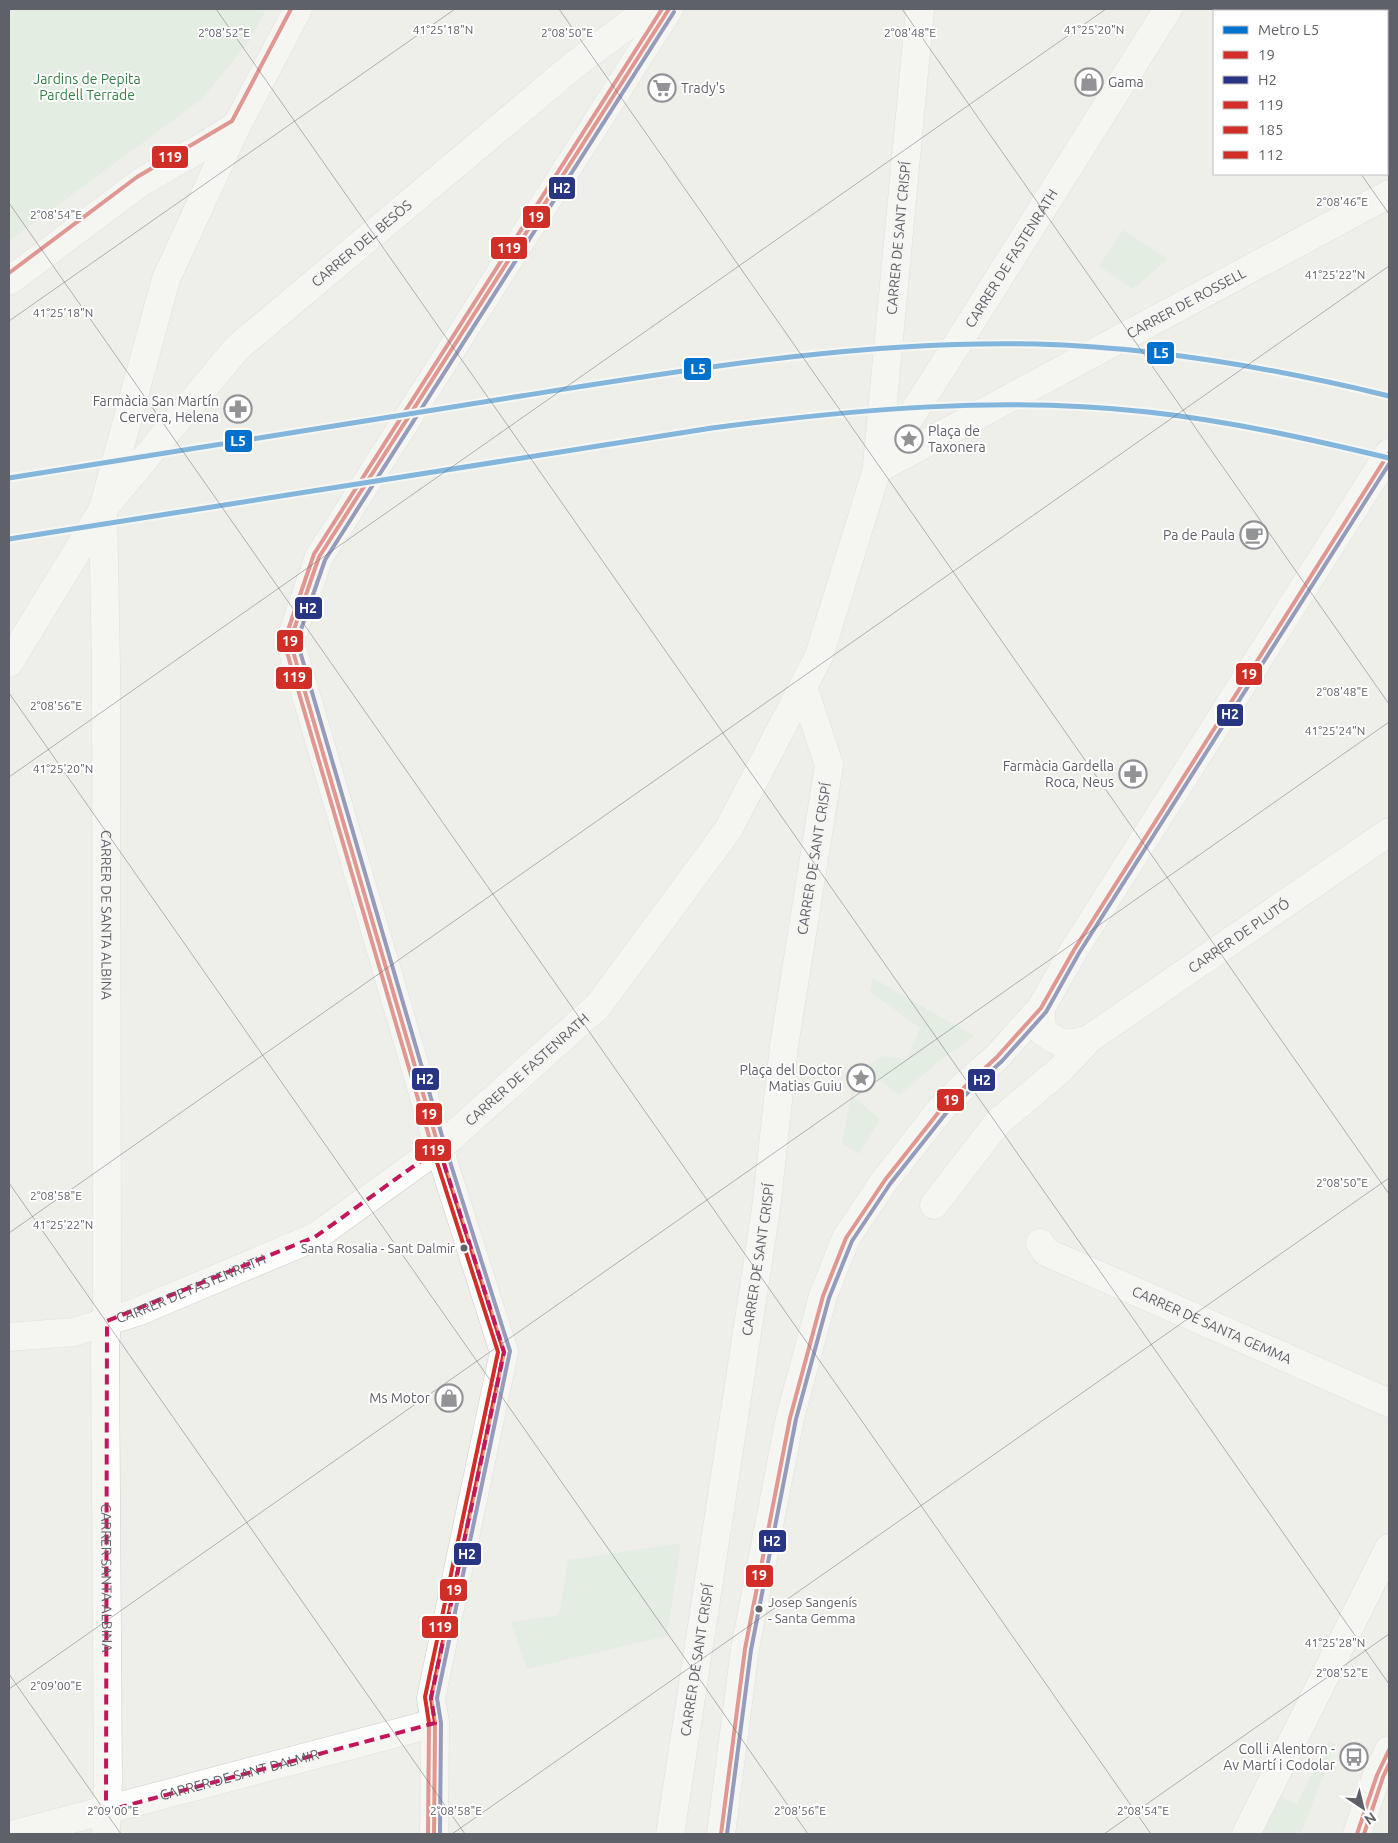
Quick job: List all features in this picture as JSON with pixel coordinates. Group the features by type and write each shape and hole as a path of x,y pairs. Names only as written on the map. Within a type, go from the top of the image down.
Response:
{"street":[{"path":"9,663 103,509 166,280 236,125 298,9"},
{"name":"CARRER DEL BESÒS","path":"103,509 236,348 574,65 650,9"},
{"path":"434,1834 435,1723 431,1698 504,1352 439,1148 290,641 319,557 669,9"},
{"name":"CARRER DE SANT CRISPÍ","path":"877,469 920,9"},
{"name":"CARRER DE FASTENRATH","path":"9,1336 74,1332 137,1312 315,1237 439,1148 598,1006 728,830 820,656 877,469 1168,9"},
{"path":"9,281 141,182 236,125"},
{"name":"CARRER DE ROSSELL","path":"877,469 1389,194"},
{"path":"721,1834 745,1649 790,1418 823,1296 846,1238 885,1180 942,1108 997,1057 1041,1008 1074,950 1389,453"},
{"name":"CARRER DE SANTA ALBINA","path":"103,509 106,666 107,1321"},
{"name":"CARRER DE SANT CRISPÍ","path":"670,1834 766,1209 784,1046 829,765 803,687"},
{"name":"CARRER DE PLUTÓ","path":"934,1205 998,1122 1060,1069 1090,1039 1389,832"},
{"name":"CARRER DE PLUTÓ","path":"1041,1008 1042,1030 1055,1040 1067,1045 1090,1039"},
{"name":"CARRER DE SANTA GEMMA","path":"1040,1243 1046,1252 1389,1403"},
{"name":"CARRER SANTA ALBINA","path":"106,1823 108,1771 105,1349 107,1321"},
{"path":"1246,1834 1389,1548"},
{"name":"CARRER DE SANT DALMIR","path":"15,1834 106,1823 435,1723"},
{"path":"1357,1834 1377,1776 1389,1750"}],"highlighted area":[{"path":"439,1148 504,1352 431,1698 435,1723 106,1811 107,1321 315,1237"}],"green space":[{"name":"Jardins de Pepita Pardell Terrade","path":"9,9 266,9 251,39 202,99 9,241"},
{"path":"1123,230 1168,259 1133,289 1099,266"},
{"path":"873,978 974,1036 938,1062 899,1095 871,1073 852,1096 880,1119 859,1154 842,1143 855,1074 883,1056 907,1059 920,1028 870,992"},
{"path":"681,1543 667,1636 527,1669 511,1622 559,1615 568,1560"},
{"path":"1328,1741 1335,1744 1301,1834 1262,1834 1280,1796 1297,1804"}],"metro line":[{"name":"L5","path":"9,478 649,376 778,358 907,347 971,344 1036,344 1125,349 1258,368 1389,396"},
{"name":"L5","path":"9,539 712,428 875,410 984,405 1039,405 1148,412 1299,437 1389,458"}],"transit line":[{"name":"119","path":"9,273 137,177 232,121 291,9"},
{"name":"119","path":"428,1834 429,1723 425,1697 498,1352 433,1150 284,642 314,554 662,9"},
{"name":"19","path":"434,1834 435,1723 431,1698 504,1352 439,1148 290,641 319,557 669,9"},
{"name":"H2","path":"440,1834 441,1723 437,1698 510,1351 445,1146 297,641 325,560 674,12"},
{"name":"19","path":"721,1834 745,1649 790,1418 823,1296 846,1238 885,1180 942,1108 997,1057 1041,1008 1074,950 1389,453"},
{"name":"H2","path":"727,1834 751,1650 796,1419 829,1298 852,1241 890,1184 947,1112 1002,1061 1046,1012 1079,953 1389,464"},
{"name":"185","path":"1357,1834 1377,1775 1389,1750"},
{"name":"112","path":"1364,1834 1389,1764"}],"place":[{"name":"Gama","path":"1089,82"},
{"name":"Trady's","path":"662,88"},
{"name":"Farmàcia San Martín Cervera, Helena","path":"238,409"},
{"name":"Plaça de Taxonera","path":"909,439"},
{"name":"Pa de Paula","path":"1254,535"},
{"name":"Farmàcia Gardella Roca, Neus","path":"1133,774"},
{"name":"Plaça del Doctor Matias Guiu","path":"861,1078"},
{"name":"Santa Rosalia - Sant Dalmir","path":"464,1248"},
{"name":"Ms Motor","path":"449,1398"},
{"name":"Josep Sangenís - Santa Gemma","path":"759,1609"},
{"name":"Coll i Alentorn - Av Martí i Codolar","path":"1354,1757"}]}
